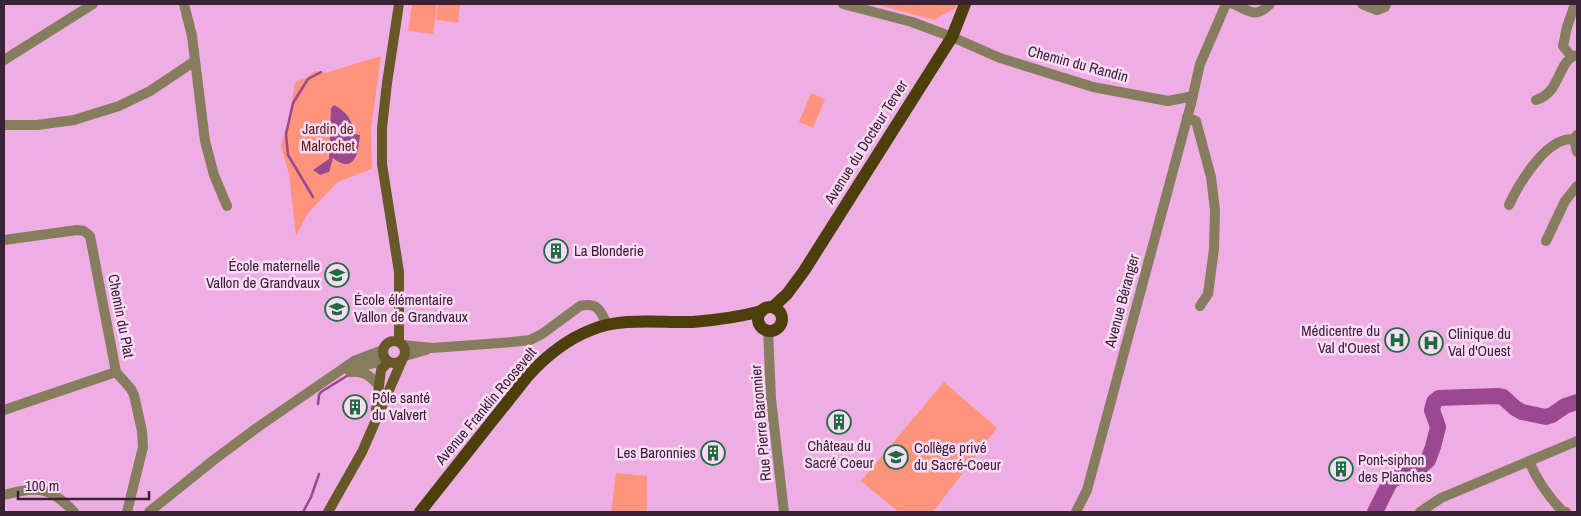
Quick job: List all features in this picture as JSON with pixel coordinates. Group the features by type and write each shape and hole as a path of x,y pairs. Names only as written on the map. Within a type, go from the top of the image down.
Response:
{"main road":[{"path":"386,357 398,362 401,348 398,315 399,272 382,164 382,128 387,83 400,4"},
{"name":"Avenue du Docteur Terver","path":"764,327 759,318 772,311 804,271 952,36 965,4"},
{"path":"764,327 776,329 780,326 782,319 772,311"},
{"name":"Avenue Franklin Roosevelt","path":"421,512 526,377 558,347 591,329 607,325 627,322 693,322 772,311"},
{"name":"Avenue Franklin Roosevelt","path":"736,317 764,327"},
{"path":"374,422 381,370 386,357 386,344 401,348"},
{"path":"328,512 362,452 401,348"}],"street":[{"path":"4,60 93,4"},
{"path":"184,4 192,36 205,141 214,175 227,206"},
{"name":"Chemin du Randin","path":"843,4 912,22 952,36 1000,58 1093,87 1168,101 1192,96"},
{"path":"1192,96 1200,64 1226,4"},
{"path":"1234,4 1256,13 1262,12 1270,4"},
{"path":"1362,4 1377,10 1386,4"},
{"path":"1536,100 1541,99 1552,91 1564,66 1574,56 1563,46 1575,4"},
{"path":"4,125 38,125 74,120 119,106 150,91 195,61"},
{"name":"Avenue Béranger","path":"1076,512 1087,490 1192,96"},
{"path":"1187,117 1196,121 1211,177 1215,210 1214,249 1208,294 1200,306"},
{"path":"1509,205 1515,190 1543,154 1561,141 1576,137 1577,152"},
{"path":"1546,241 1565,201 1577,186"},
{"name":"Chemin du Plat","path":"4,240 77,230 84,231 92,241 116,372 134,396 142,431 143,447 127,512"},
{"path":"401,348 432,348 530,340 542,334 580,306 587,305 600,310 607,325"},
{"name":"Rue Pierre Baronnier","path":"764,327 784,512"},
{"path":"149,512 214,459 334,375 360,358 386,357"},
{"path":"334,375 360,371 372,377 379,386"},
{"path":"4,410 116,372"},
{"path":"1420,512 1441,498 1577,441"},
{"path":"1529,461 1534,475 1552,500 1563,512 1566,512"},
{"path":"4,495 19,490 40,490 58,496 74,512"}],"green space":[{"path":"412,4 437,4 433,34 408,31"},
{"path":"438,4 460,4 458,23 436,20"},
{"path":"875,4 958,4 957,7 934,20"},
{"name":"Jardin de Malrochet","path":"381,56 371,129 372,169 338,182 308,213 296,236 289,174 281,146 290,114 295,82 306,78 315,71 325,73"},
{"path":"811,93 825,99 813,128 799,122"},
{"path":"944,382 997,428 933,512 899,512 861,481"},
{"path":"616,473 647,476 647,512 611,512"}],"shaded area":[{"path":"334,105 346,114 355,134 360,135 358,149 351,163 340,163 333,158 329,172 320,175 313,170 329,159 331,108"}],"waterway":[{"path":"313,197 288,155 286,134 293,103 308,79 321,72"},
{"path":"318,404 321,392 350,374"},
{"path":"1375,512 1391,480 1416,471 1428,460 1438,427 1432,410 1434,402 1439,398 1503,397 1522,412 1546,417 1565,406 1577,402"},
{"path":"303,512 311,497 319,474"}],"place":[{"name":"La Blonderie","path":"556,251"},
{"name":"École maternelle Vallon de Grandvaux","path":"337,275"},
{"name":"École élémentaire Vallon de Grandvaux","path":"337,309"},
{"name":"Médicentre du Val d'Ouest","path":"1397,340"},
{"name":"Clinique du Val d'Ouest","path":"1431,343"},
{"name":"Pôle santé du Valvert","path":"355,407"},
{"name":"Château du Sacré Coeur","path":"839,422"},
{"name":"Les Baronnies","path":"713,453"},
{"name":"Collège privé du Sacré-Coeur","path":"896,457"},
{"name":"Pont-siphon des Planches","path":"1341,469"}]}
